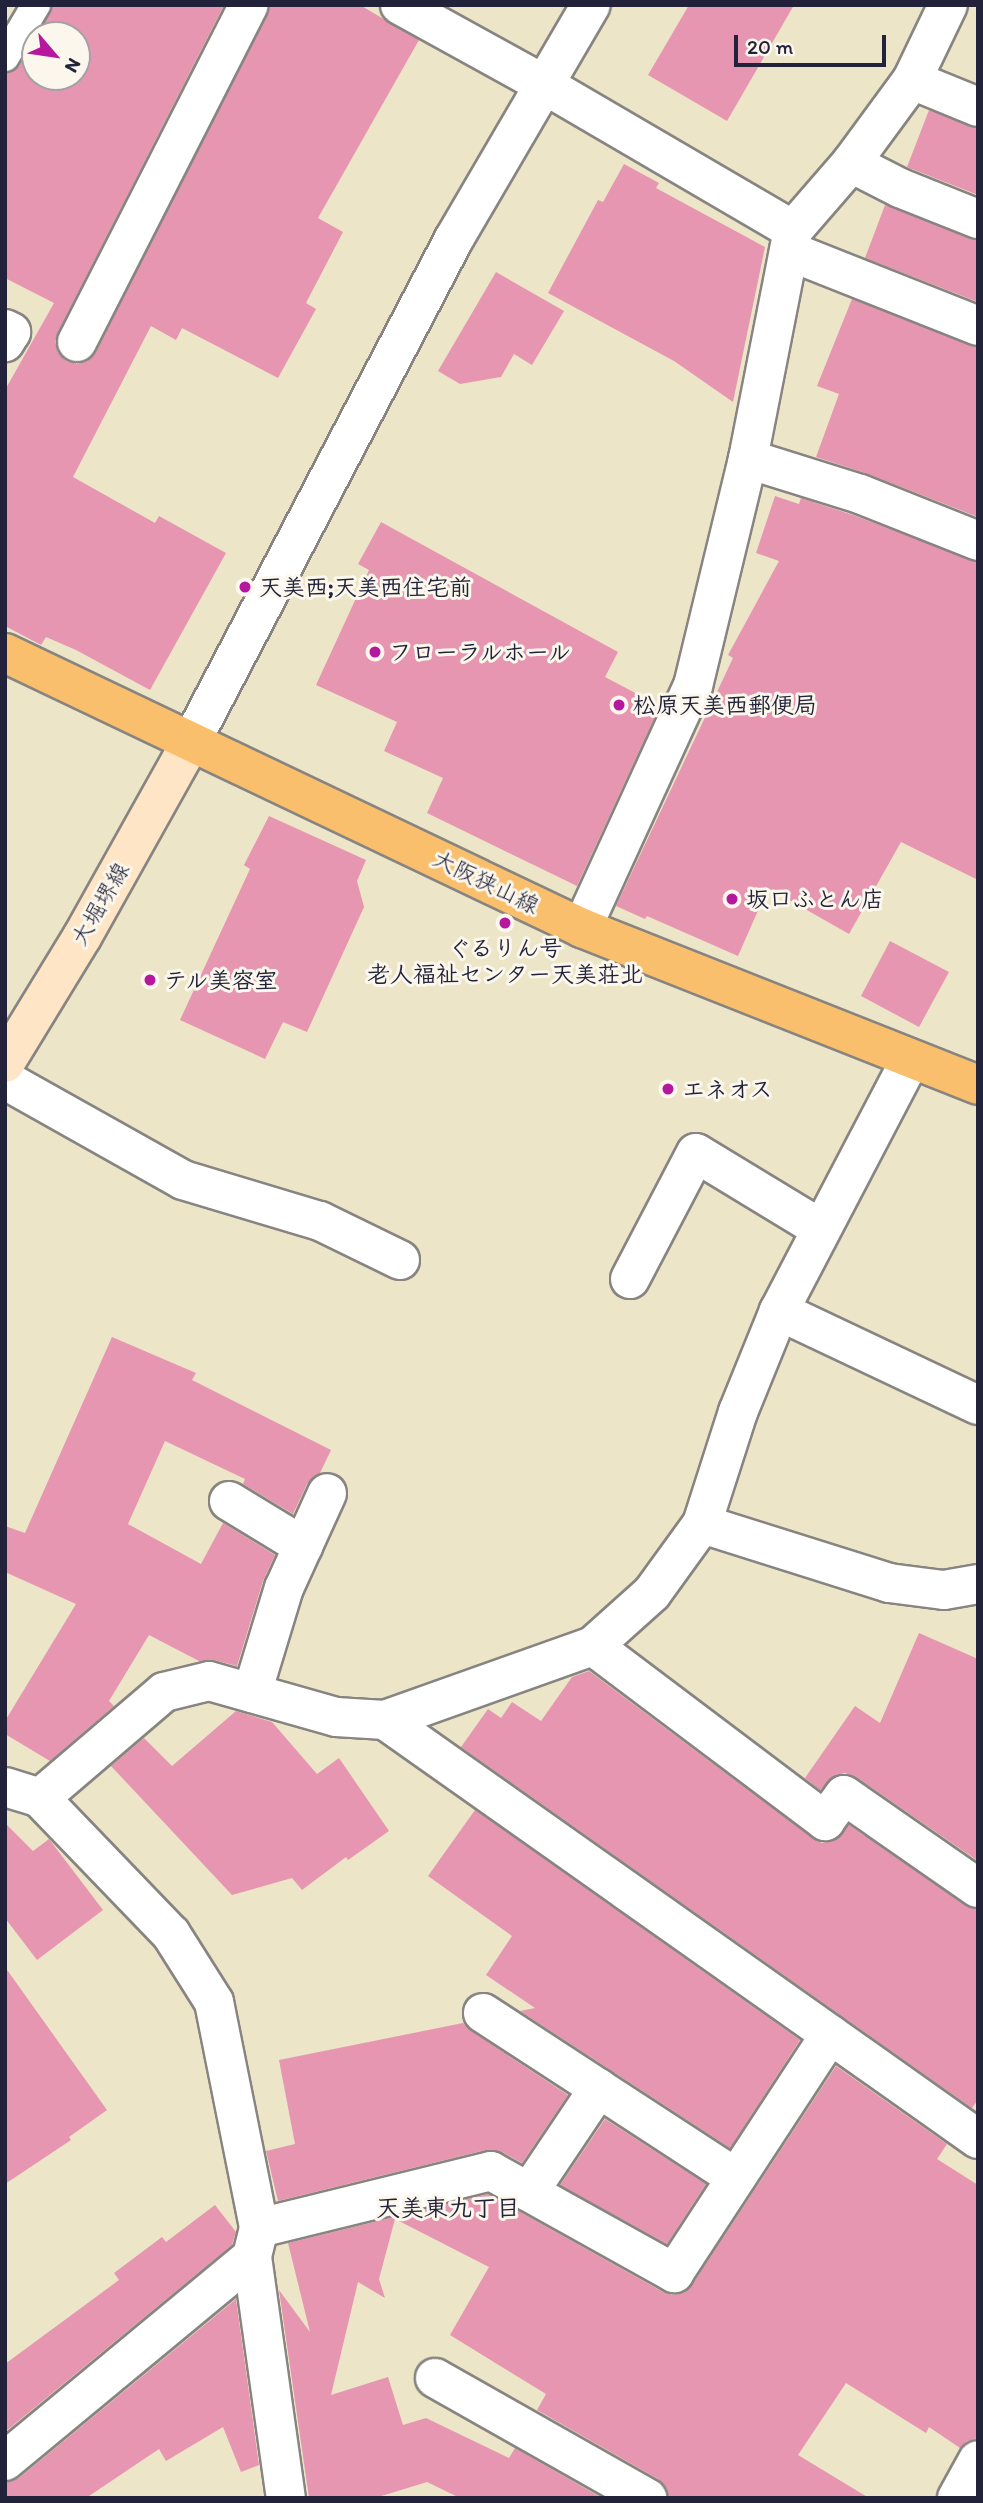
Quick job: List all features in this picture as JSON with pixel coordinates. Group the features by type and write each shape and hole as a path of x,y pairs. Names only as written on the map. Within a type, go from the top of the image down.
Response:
{"main road":[{"name":"大阪狭山線","path":"5,653 582,928 978,1085"},
{"name":"大堀堺線","path":"5,1063 82,937 191,742"}],"street":[{"path":"77,342 249,5"},
{"path":"400,5 543,84 791,240 978,326"},
{"path":"191,742 454,239 591,5"},
{"path":"582,928 693,686 748,459 791,240 912,80 948,5"},
{"path":"912,80 978,107"},
{"path":"851,163 900,188 978,219"},
{"path":"5,329 11,331 5,342"},
{"path":"748,459 860,494 978,541"},
{"path":"286,2498 256,2243 214,2002 171,1934 23,1793 164,1692 209,1681 336,1717 385,1720 593,1646 652,1593 702,1524 738,1412 779,1311 910,1060"},
{"path":"5,1080 183,1180 320,1222 400,1260"},
{"path":"630,1279 696,1153 821,1229"},
{"path":"779,1311 978,1405"},
{"path":"252,1693 284,1588 327,1493"},
{"path":"229,1501 303,1546"},
{"path":"702,1524 889,1583 944,1590 978,1584"},
{"path":"593,1646 825,1821 844,1795 978,1888"},
{"path":"385,1720 978,2139"},
{"path":"483,2013 736,2178"},
{"path":"5,2461 256,2243 491,2171 674,2273 830,2035"},
{"path":"529,2192 598,2088"},
{"path":"435,2378 647,2498"},
{"path":"957,2498 978,2460"}],"lane":[{"path":"5,57 36,5"}],"building":[{"path":"53,5 224,5 58,332 55,342 58,353 66,361 77,364 88,361 96,352 271,5 360,5 419,40 318,218 343,232 306,303 316,309 278,378 182,328 176,340 151,326 73,477 155,523 159,516 226,553 150,690 76,650 46,637 41,645 5,626 5,390 54,303 5,278 5,74 21,63 21,91 91,91 91,21 44,21"},
{"path":"689,5 794,5 727,121 648,75"},
{"path":"929,110 978,128 978,195 907,167"},
{"path":"624,164 659,183 656,188 765,247 733,402 674,361 548,293 598,200 603,202"},
{"path":"885,205 978,240 978,302 865,258"},
{"path":"496,272 564,311 532,365 514,354 501,377 460,384 438,371"},
{"path":"852,299 978,347 978,517 868,474 816,457 839,394 817,386"},
{"path":"775,496 799,504 801,498 978,562 978,880 901,842 849,934 768,888 738,956 647,916 645,919 616,906 733,658 728,655 779,561 756,553"},
{"path":"381,522 618,652 605,677 660,706 577,886 427,813 443,778 384,751 397,722 316,685 369,570 358,564"},
{"path":"269,816 366,860 357,881 364,907 307,1032 283,1022 265,1059 180,1020 250,869 244,865"},
{"path":"890,941 949,972 919,1027 861,996"},
{"path":"112,1337 196,1373 192,1380 331,1450 320,1473 307,1484 293,1514 243,1484 245,1479 165,1441 128,1524 201,1564 223,1523 275,1555 263,1581 237,1666 214,1660 199,1661 149,1635 109,1701 114,1706 50,1761 5,1734 5,1721 76,1604 5,1572 5,1526 25,1533"},
{"path":"919,1633 978,1659 978,1861 856,1777 845,1773 836,1775 820,1790 805,1778 855,1706 880,1723"},
{"path":"589,1671 812,1838 822,1843 833,1841 849,1825 966,1906 978,1910 978,2100 972,2108 461,1747 488,1709 501,1718 512,1702 541,1721 572,1677"},
{"path":"236,1711 272,1722 317,1774 339,1758 389,1831 348,1860 346,1857 302,1890 292,1878 232,1895 111,1766 144,1738 172,1766"},
{"path":"475,1810 800,2040 730,2148 520,2011 535,2008 486,1975 512,1936 428,1876"},
{"path":"5,1823 33,1851 49,1839 103,1910 37,1960 5,1918"},
{"path":"5,1967 107,2110 69,2137 71,2140 5,2184"},
{"path":"463,2023 568,2095 522,2163 502,2152 486,2150 278,2201 266,2151 295,2144 279,2060"},
{"path":"836,2066 947,2144 937,2159 978,2185 978,2438 967,2441 960,2448 929,2427 926,2433 846,2383 798,2455 869,2498 669,2498 666,2488 658,2479 537,2410 546,2394 450,2335 489,2267 395,2219 379,2279 385,2298 358,2282 331,2395 388,2377 403,2425 426,2418 509,2458 515,2448 602,2498 460,2498 427,2482 375,2498 309,2498 279,2290 310,2332 288,2243 488,2194 663,2292 673,2295 684,2293 692,2285"},
{"path":"605,2119 706,2184 667,2244 560,2185"},
{"path":"215,2205 236,2232 232,2245 5,2432 5,2364 119,2280 114,2273 162,2237 166,2242"},
{"path":"236,2299 259,2465 241,2472 223,2427 166,2461 159,2449 86,2498 5,2498 5,2482 19,2478"}],"place":[{"name":"天美西;天美西住宅前","path":"245,587"},
{"name":"フローラルホール","path":"375,652"},
{"name":"松原天美西郵便局","path":"619,705"},
{"name":"坂口ふとん店","path":"732,899"},
{"name":"ぐるりん号 老人福祉センター天美荘北","path":"505,923"},
{"name":"テル美容室","path":"150,980"},
{"name":"エネオス","path":"668,1089"}],"district":[{"name":"天美東九丁目","path":"448,2208"}]}
